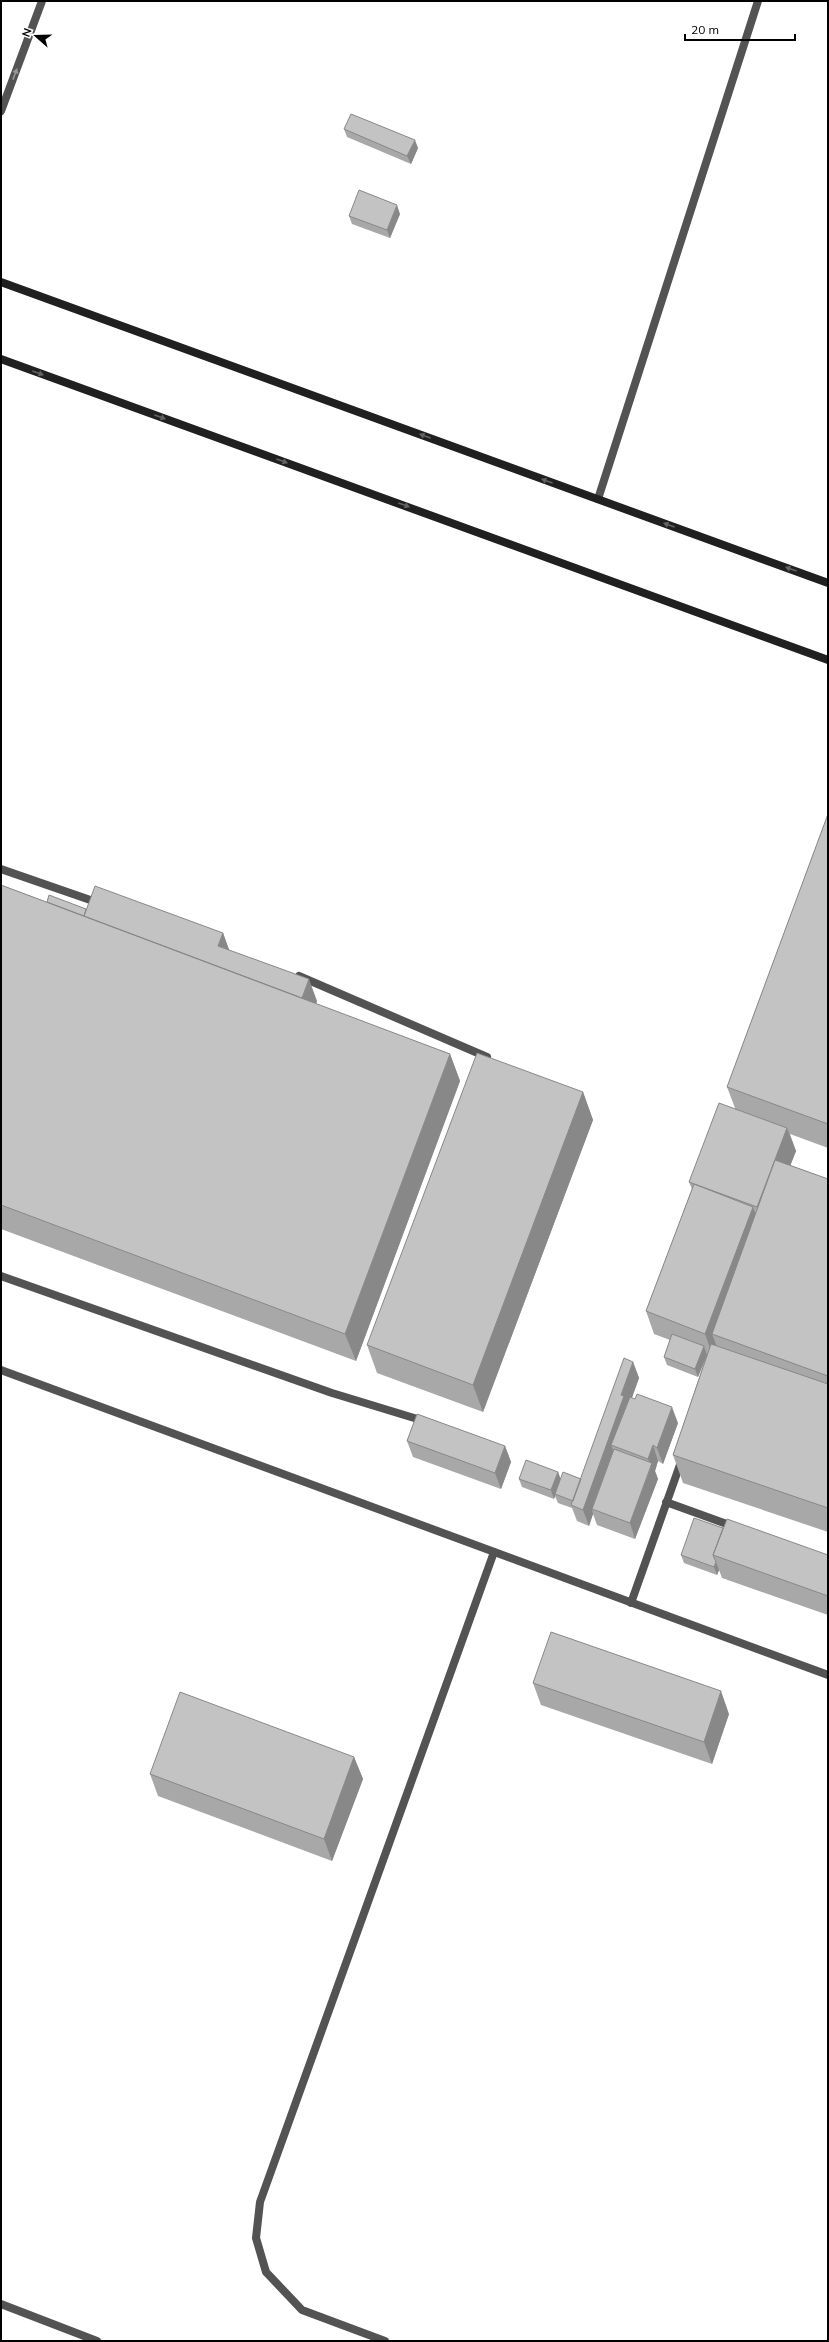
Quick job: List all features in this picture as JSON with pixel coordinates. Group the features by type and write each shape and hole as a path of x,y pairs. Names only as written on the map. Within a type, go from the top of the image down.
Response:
{"main road":[{"path":"1,282 828,583"},
{"path":"1,359 828,660"}],"street":[{"path":"1,111 42,1"},
{"path":"598,499 758,1"},
{"path":"1,869 108,906"},
{"path":"291,973 496,1061"},
{"path":"1,1276 324,1390 430,1424"},
{"path":"1,1370 828,1675"},
{"path":"631,1603 685,1448"},
{"path":"666,1502 740,1528"},
{"path":"385,2341 302,2310 281,2289 266,2272 256,2238 260,2209 494,1552"},
{"path":"1,2304 97,2341"}],"building":[{"path":"351,114 415,140 407,156 344,129"},
{"path":"359,190 397,205 387,230 349,216"},
{"path":"828,814 828,1124 727,1087"},
{"path":"1,885 450,1054 345,1334 1,1205"},
{"path":"95,886 223,933 218,946 309,979 302,998 84,916"},
{"path":"49,895 86,909 84,916 47,902"},
{"path":"477,1053 583,1092 473,1385 367,1345"},
{"path":"719,1103 787,1128 757,1207 689,1182"},
{"path":"775,1160 828,1179 828,1376 712,1334"},
{"path":"694,1184 753,1207 705,1334 646,1311"},
{"path":"672,1334 704,1346 695,1369 664,1357"},
{"path":"711,1344 828,1384 828,1508 673,1455"},
{"path":"624,1358 633,1362 621,1395 624,1396 583,1510 571,1505"},
{"path":"637,1394 672,1407 657,1448 653,1445 648,1459 611,1445 630,1397 635,1399"},
{"path":"417,1414 505,1446 495,1473 407,1441"},
{"path":"614,1449 652,1463 630,1523 592,1509"},
{"path":"526,1460 558,1472 551,1490 519,1479"},
{"path":"563,1472 581,1479 573,1501 555,1494"},
{"path":"694,1518 723,1528 713,1555 716,1562 714,1567 681,1555"},
{"path":"727,1519 828,1555 828,1596 713,1555"},
{"path":"551,1632 721,1691 704,1742 533,1683"},
{"path":"180,1692 354,1757 324,1839 150,1774"}]}
